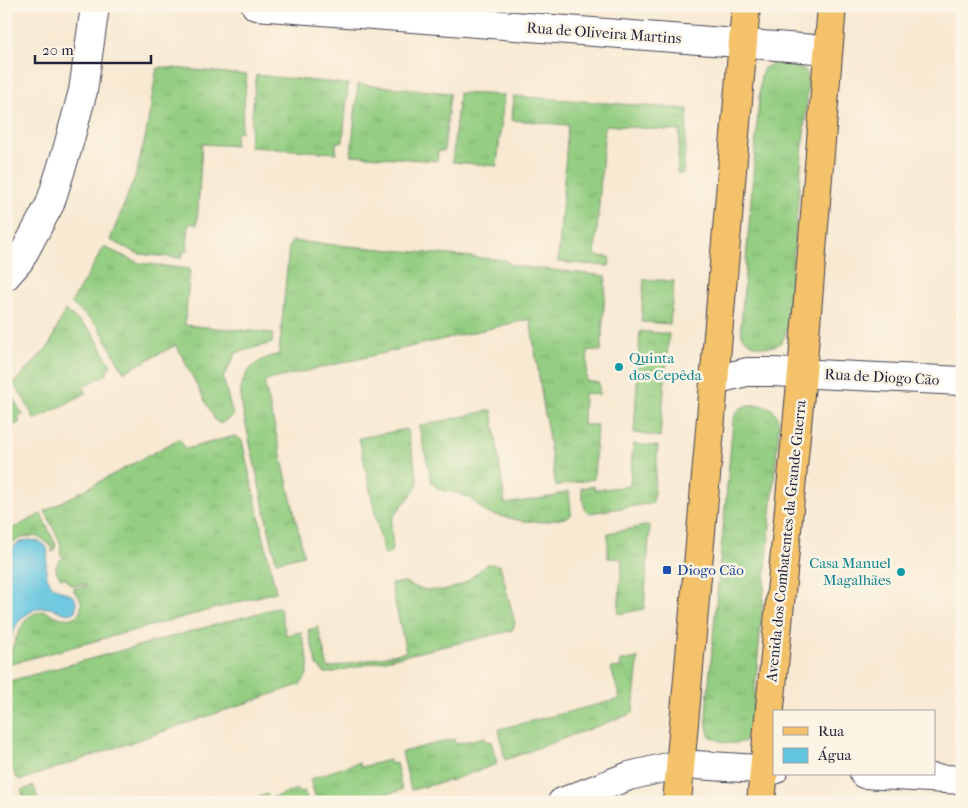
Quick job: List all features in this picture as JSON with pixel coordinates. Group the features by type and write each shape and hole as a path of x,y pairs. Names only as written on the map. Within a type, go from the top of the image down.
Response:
{"main road":[{"path":"677,802 746,6"},
{"name":"Avenida dos Combatentes da Grande Guerra","path":"774,710 832,6"},
{"name":"Avenida dos Combatentes da Grande Guerra","path":"761,802 769,769 773,721"}],"street":[{"path":"6,276 20,260 50,204 83,91 95,6"},
{"name":"Rua de Oliveira Martins","path":"256,6 742,43"},
{"path":"742,43 828,50"},
{"path":"714,380 747,372 802,373"},
{"name":"Rua de Diogo Cão","path":"802,373 962,381"},
{"path":"562,802 629,776 680,764 769,769"},
{"path":"897,776 962,780"}],"green space":[{"path":"777,6 813,6 806,13 793,14 780,10"},
{"path":"780,63 799,67 806,71 808,86 787,328 781,343 764,347 755,345 742,337 741,324 761,75 764,68"},
{"path":"162,67 247,75 241,132 236,132 235,146 202,144 197,225 189,223 187,251 183,252 182,258 139,254 110,240 136,174 146,134 156,73 157,69"},
{"path":"256,75 348,84 343,142 336,142 336,153 249,147"},
{"path":"358,84 450,93 444,151 438,151 437,161 351,155"},
{"path":"459,93 504,95 497,166 452,162"},
{"path":"514,96 688,109 683,174 677,173 680,131 605,125 595,256 610,257 609,266 558,262 568,125 512,120"},
{"path":"292,241 505,260 516,266 606,276 601,351 588,350 586,381 599,383 599,395 584,393 583,425 597,425 594,479 556,486 530,319 264,381 304,555 276,562 241,395 242,383 249,371 259,362 279,354 289,246"},
{"path":"104,247 139,263 190,269 185,325 273,333 272,343 236,353 223,378 233,416 220,424 215,420 176,345 124,372 98,326 71,303"},
{"path":"644,279 674,281 670,324 641,322"},
{"path":"65,310 93,333 111,366 107,368 108,373 83,387 86,393 35,420 21,394 13,384 49,346"},
{"path":"640,331 669,334 660,437 634,433"},
{"path":"6,393 14,400 23,415 18,418 20,422 6,430"},
{"path":"748,405 765,406 773,410 778,419 779,426 751,733 746,741 731,743 722,742 709,735 706,714 733,422 738,411"},
{"path":"492,410 505,504 557,496 557,494 569,491 571,515 569,517 544,522 522,521 487,513 469,498 457,493 444,491 432,483 419,426"},
{"path":"407,429 418,481 415,490 392,520 392,548 391,552 384,555 359,438"},
{"path":"234,436 242,441 276,592 6,665 6,654 10,653 21,627 30,616 45,611 63,618 75,617 80,612 81,601 74,592 74,588 86,587 87,585 71,585 67,578 61,578 58,575 56,567 64,557 60,554 61,544 45,511 179,439 186,449"},
{"path":"633,444 658,446 653,503 587,512 581,488 594,486 594,490 630,486"},
{"path":"41,514 56,545 52,553 52,548 47,542 29,536 18,540 6,548 6,532"},
{"path":"650,525 644,609 618,614 622,559 608,558 608,533"},
{"path":"486,564 500,565 515,623 510,631 330,673 325,673 317,666 308,630 318,627 328,668 406,652 391,584 405,582 426,590 447,590 463,584"},
{"path":"280,607 286,635 301,632 307,653 307,674 299,685 21,780 17,778 6,756 6,682"},
{"path":"638,658 633,713 505,760 499,729 620,699 611,668 621,667 620,661"},
{"path":"485,737 486,742 491,741 497,764 452,780 411,790 402,752 454,739 455,744"},
{"path":"389,760 390,764 396,763 402,790 359,802 317,802 310,779 359,762 361,767"},
{"path":"34,786 39,802 26,802 21,790"},
{"path":"297,789 299,793 304,791 308,802 243,802 267,794 269,799"}],"water":[{"path":"29,540 45,545 48,555 46,574 49,581 53,586 75,599 75,612 68,614 44,607 30,612 18,624 13,632 8,649 6,649 6,554 16,545"}],"place":[{"name":"Quinta dos Cepêda","path":"619,367"},
{"name":"Diogo Cão","path":"667,570"},
{"name":"Casa Manuel Magalhães","path":"901,572"}]}
